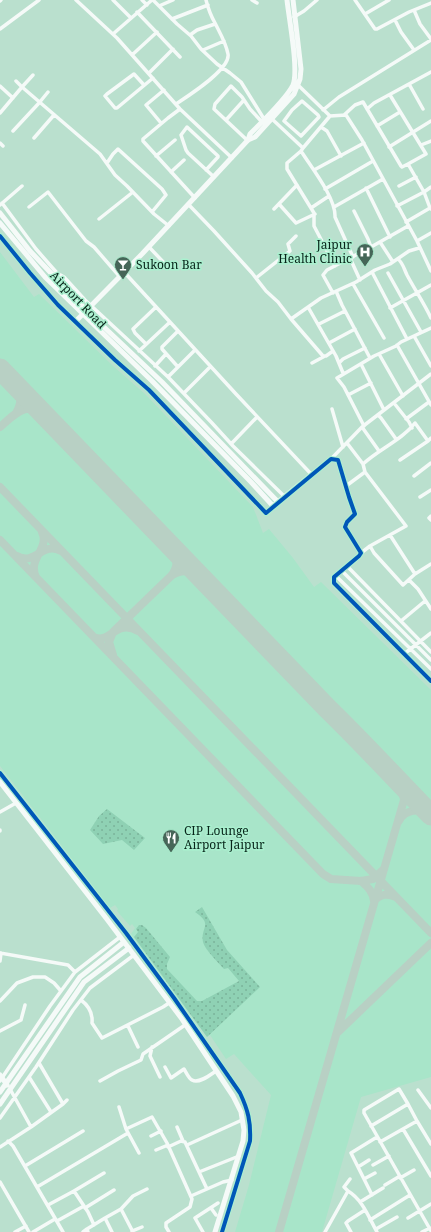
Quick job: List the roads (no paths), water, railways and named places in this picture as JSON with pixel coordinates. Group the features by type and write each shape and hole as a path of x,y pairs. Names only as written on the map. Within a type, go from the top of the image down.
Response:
{"street":[{"path":"0,29 39,0"},
{"path":"76,0 113,34 180,109 232,158"},
{"path":"113,0 131,18"},
{"path":"142,0 147,5"},
{"path":"113,34 153,0 190,35 203,50 241,82 263,120"},
{"path":"159,6 173,0"},
{"path":"176,104 209,82 228,61 224,41 215,24 206,0"},
{"path":"252,0 257,3"},
{"path":"75,322 149,247 248,141 255,137 294,94 298,86 301,69 292,17 287,0"},
{"path":"248,141 250,134 290,91 295,79 292,17 293,0"},
{"path":"292,17 317,0"},
{"path":"355,0 375,29 431,3"},
{"path":"365,14 382,1 389,0"},
{"path":"422,0 425,5"},
{"path":"172,19 208,5"},
{"path":"323,110 339,97 431,40 420,24 414,10"},
{"path":"138,12 180,57"},
{"path":"395,20 401,32 414,50"},
{"path":"190,35 197,30 215,24"},
{"path":"132,55 157,32"},
{"path":"203,50 224,41"},
{"path":"148,74 173,49"},
{"path":"367,109 374,103 430,73"},
{"path":"144,85 134,74 105,96 115,108 153,78"},
{"path":"0,113 33,75"},
{"path":"16,81 39,103 100,154 115,175 152,212 169,226"},
{"path":"410,84 424,109"},
{"path":"0,86 13,98"},
{"path":"248,141 214,109 214,106 231,86 250,109 263,120"},
{"path":"298,86 330,116 344,115 355,105 363,102 401,167 426,154 414,132 390,95"},
{"path":"161,123 146,105 164,90"},
{"path":"13,131 48,92"},
{"path":"226,120 244,100"},
{"path":"302,102 318,115 318,118 300,136 284,121 291,111 302,102"},
{"path":"284,105 291,111"},
{"path":"180,109 161,123 143,140 195,198"},
{"path":"377,126 400,112"},
{"path":"34,138 54,115"},
{"path":"344,115 346,115 364,143 417,241 419,248 430,265 431,271"},
{"path":"330,116 302,150 287,163 287,169 314,214 314,226 335,266"},
{"path":"272,119 302,150 329,196 334,207 335,216 360,280"},
{"path":"389,147 431,121"},
{"path":"206,170 218,156 187,127 181,135 186,150 206,170 214,177"},
{"path":"321,127 327,131 341,156"},
{"path":"309,128 315,133"},
{"path":"156,156 175,140"},
{"path":"421,145 431,141"},
{"path":"314,170 364,143"},
{"path":"107,163 118,149 165,192 166,195 152,212"},
{"path":"171,172 184,160"},
{"path":"325,190 373,161"},
{"path":"370,358 345,311 323,275 327,270 390,237 430,209 424,192 408,164"},
{"path":"400,186 416,177"},
{"path":"334,207 383,179"},
{"path":"274,209 297,185"},
{"path":"22,186 1,204 36,249 57,273 64,277 92,306 168,377 231,444 285,497"},
{"path":"397,206 431,187"},
{"path":"366,188 390,237"},
{"path":"29,207 48,192 86,241 94,247 120,277"},
{"path":"99,218 133,192"},
{"path":"311,208 329,196"},
{"path":"279,204 296,223 314,214"},
{"path":"189,205 325,356"},
{"path":"354,212 371,247"},
{"name":"Airport Road","path":"0,213 85,313"},
{"name":"Airport Road","path":"0,223 36,267 162,382 278,502"},
{"path":"417,241 431,233"},
{"path":"0,236 30,274 75,322 149,390 266,513 312,475 363,427 431,374"},
{"path":"256,278 290,251 288,244 296,236"},
{"path":"380,242 392,262"},
{"path":"149,247 169,268"},
{"path":"291,319 321,298 353,284 372,272 398,259 409,251 419,248"},
{"path":"398,259 402,262 407,275 418,292 431,318"},
{"path":"125,272 195,350 312,475"},
{"path":"372,272 407,339"},
{"path":"388,273 421,332"},
{"path":"353,284 384,338"},
{"path":"390,308 431,285"},
{"path":"146,344 135,333 133,328 156,307"},
{"path":"308,307 319,324 339,362 343,373"},
{"path":"319,324 345,311"},
{"path":"85,313 273,506"},
{"path":"139,351 170,322"},
{"path":"379,451 363,427 348,395 337,378 370,358 431,328"},
{"path":"329,343 355,329"},
{"path":"178,331 162,347 166,354 178,367"},
{"path":"414,336 431,366"},
{"path":"398,345 430,404 406,419"},
{"path":"339,362 365,348"},
{"path":"168,377 195,350"},
{"path":"312,363 333,351"},
{"path":"155,366 166,354"},
{"path":"379,354 402,396"},
{"path":"361,364 384,410"},
{"path":"184,393 210,366"},
{"path":"348,395 371,383"},
{"path":"394,403 412,428"},
{"path":"332,409 343,447"},
{"path":"378,415 396,439"},
{"path":"231,444 257,417"},
{"path":"363,464 412,428 415,423 429,440 400,460"},
{"path":"347,443 363,464 365,472 406,526 370,546 361,553 334,577 334,583 431,681"},
{"path":"331,458 338,460 355,514 347,522 345,527 361,553"},
{"path":"414,476 431,463"},
{"path":"346,486 365,472"},
{"path":"420,498 431,490"},
{"path":"431,516 429,518 431,520"},
{"path":"390,535 415,574"},
{"path":"370,546 374,553 403,585 415,574 431,564"},
{"path":"347,566 431,652"},
{"path":"342,571 431,660"},
{"path":"336,576 431,669"},
{"path":"409,580 418,589 431,609"},
{"path":"401,621 425,601"},
{"path":"404,654 431,634"},
{"path":"0,773 131,940 240,1093 247,1108 251,1126 250,1141 222,1232"},
{"path":"1,785 134,955 186,1026 233,1096 242,1120 244,1130 243,1141 215,1232"},
{"path":"0,812 16,803"},
{"path":"31,1127 15,1097 1,1078 75,972 120,937"},
{"path":"0,1104 84,982 131,940"},
{"path":"0,1092 80,977 126,945"},
{"path":"0,961 0,953 68,966 75,972"},
{"path":"0,1118 90,988 134,955"},
{"path":"0,1001 17,983 33,977 45,977 54,983 61,991"},
{"path":"81,1000 88,1005 92,1017 92,1023 102,1038 128,1026 169,1002"},
{"path":"0,1031 21,1020 25,1005"},
{"path":"100,1081 141,1060 143,1054 152,1047 191,1023"},
{"path":"128,1026 138,1046"},
{"path":"152,1047 150,1056 160,1077"},
{"path":"39,1063 63,1104"},
{"path":"165,1067 171,1078 184,1070 190,1079 194,1081 205,1079 221,1066"},
{"path":"29,1077 51,1112"},
{"path":"422,1232 430,1229 364,1114 364,1110 399,1089 417,1121 430,1138 431,1144"},
{"path":"418,1090 431,1108"},
{"path":"0,1147 31,1127 67,1100"},
{"path":"371,1126 408,1104"},
{"path":"119,1107 127,1131 139,1153"},
{"path":"37,1187 152,1117 161,1131 192,1198 190,1207 166,1223 166,1227 169,1232"},
{"path":"187,1145 242,1120"},
{"path":"380,1142 417,1121"},
{"path":"177,1127 207,1189"},
{"path":"403,1129 431,1176"},
{"path":"25,1166 83,1131"},
{"path":"151,1136 161,1131"},
{"path":"372,1195 351,1153 378,1137"},
{"path":"8,1141 14,1146 63,1232"},
{"path":"156,1150 184,1141"},
{"path":"199,1172 239,1156"},
{"path":"373,1165 389,1156"},
{"path":"358,1167 369,1160"},
{"path":"360,1202 384,1186 414,1170"},
{"path":"48,1205 104,1173"},
{"path":"364,1179 375,1173"},
{"path":"350,1179 344,1187 360,1202 377,1231 397,1217"},
{"path":"191,1196 223,1182 232,1180"},
{"path":"0,1182 29,1232"},
{"path":"83,1232 88,1231 94,1225 121,1209 133,1196 147,1189"},
{"path":"33,1232 85,1207 114,1190"},
{"path":"74,1191 85,1207 94,1225"},
{"path":"325,1232 348,1191"},
{"path":"370,1220 410,1195"},
{"path":"203,1232 195,1218 218,1203"},
{"path":"408,1218 431,1204"},
{"path":"211,1208 216,1215"},
{"path":"121,1209 132,1231 142,1227"},
{"path":"346,1232 351,1231 346,1223 365,1210"},
{"path":"105,1218 112,1232"},
{"path":"16,1232 26,1226"}],"place":[{"name":"Jaipur Health Clinic","path":"365,267"},
{"name":"Sukoon Bar","path":"123,280"},
{"name":"CIP Lounge Airport Jaipur","path":"171,853"}]}
